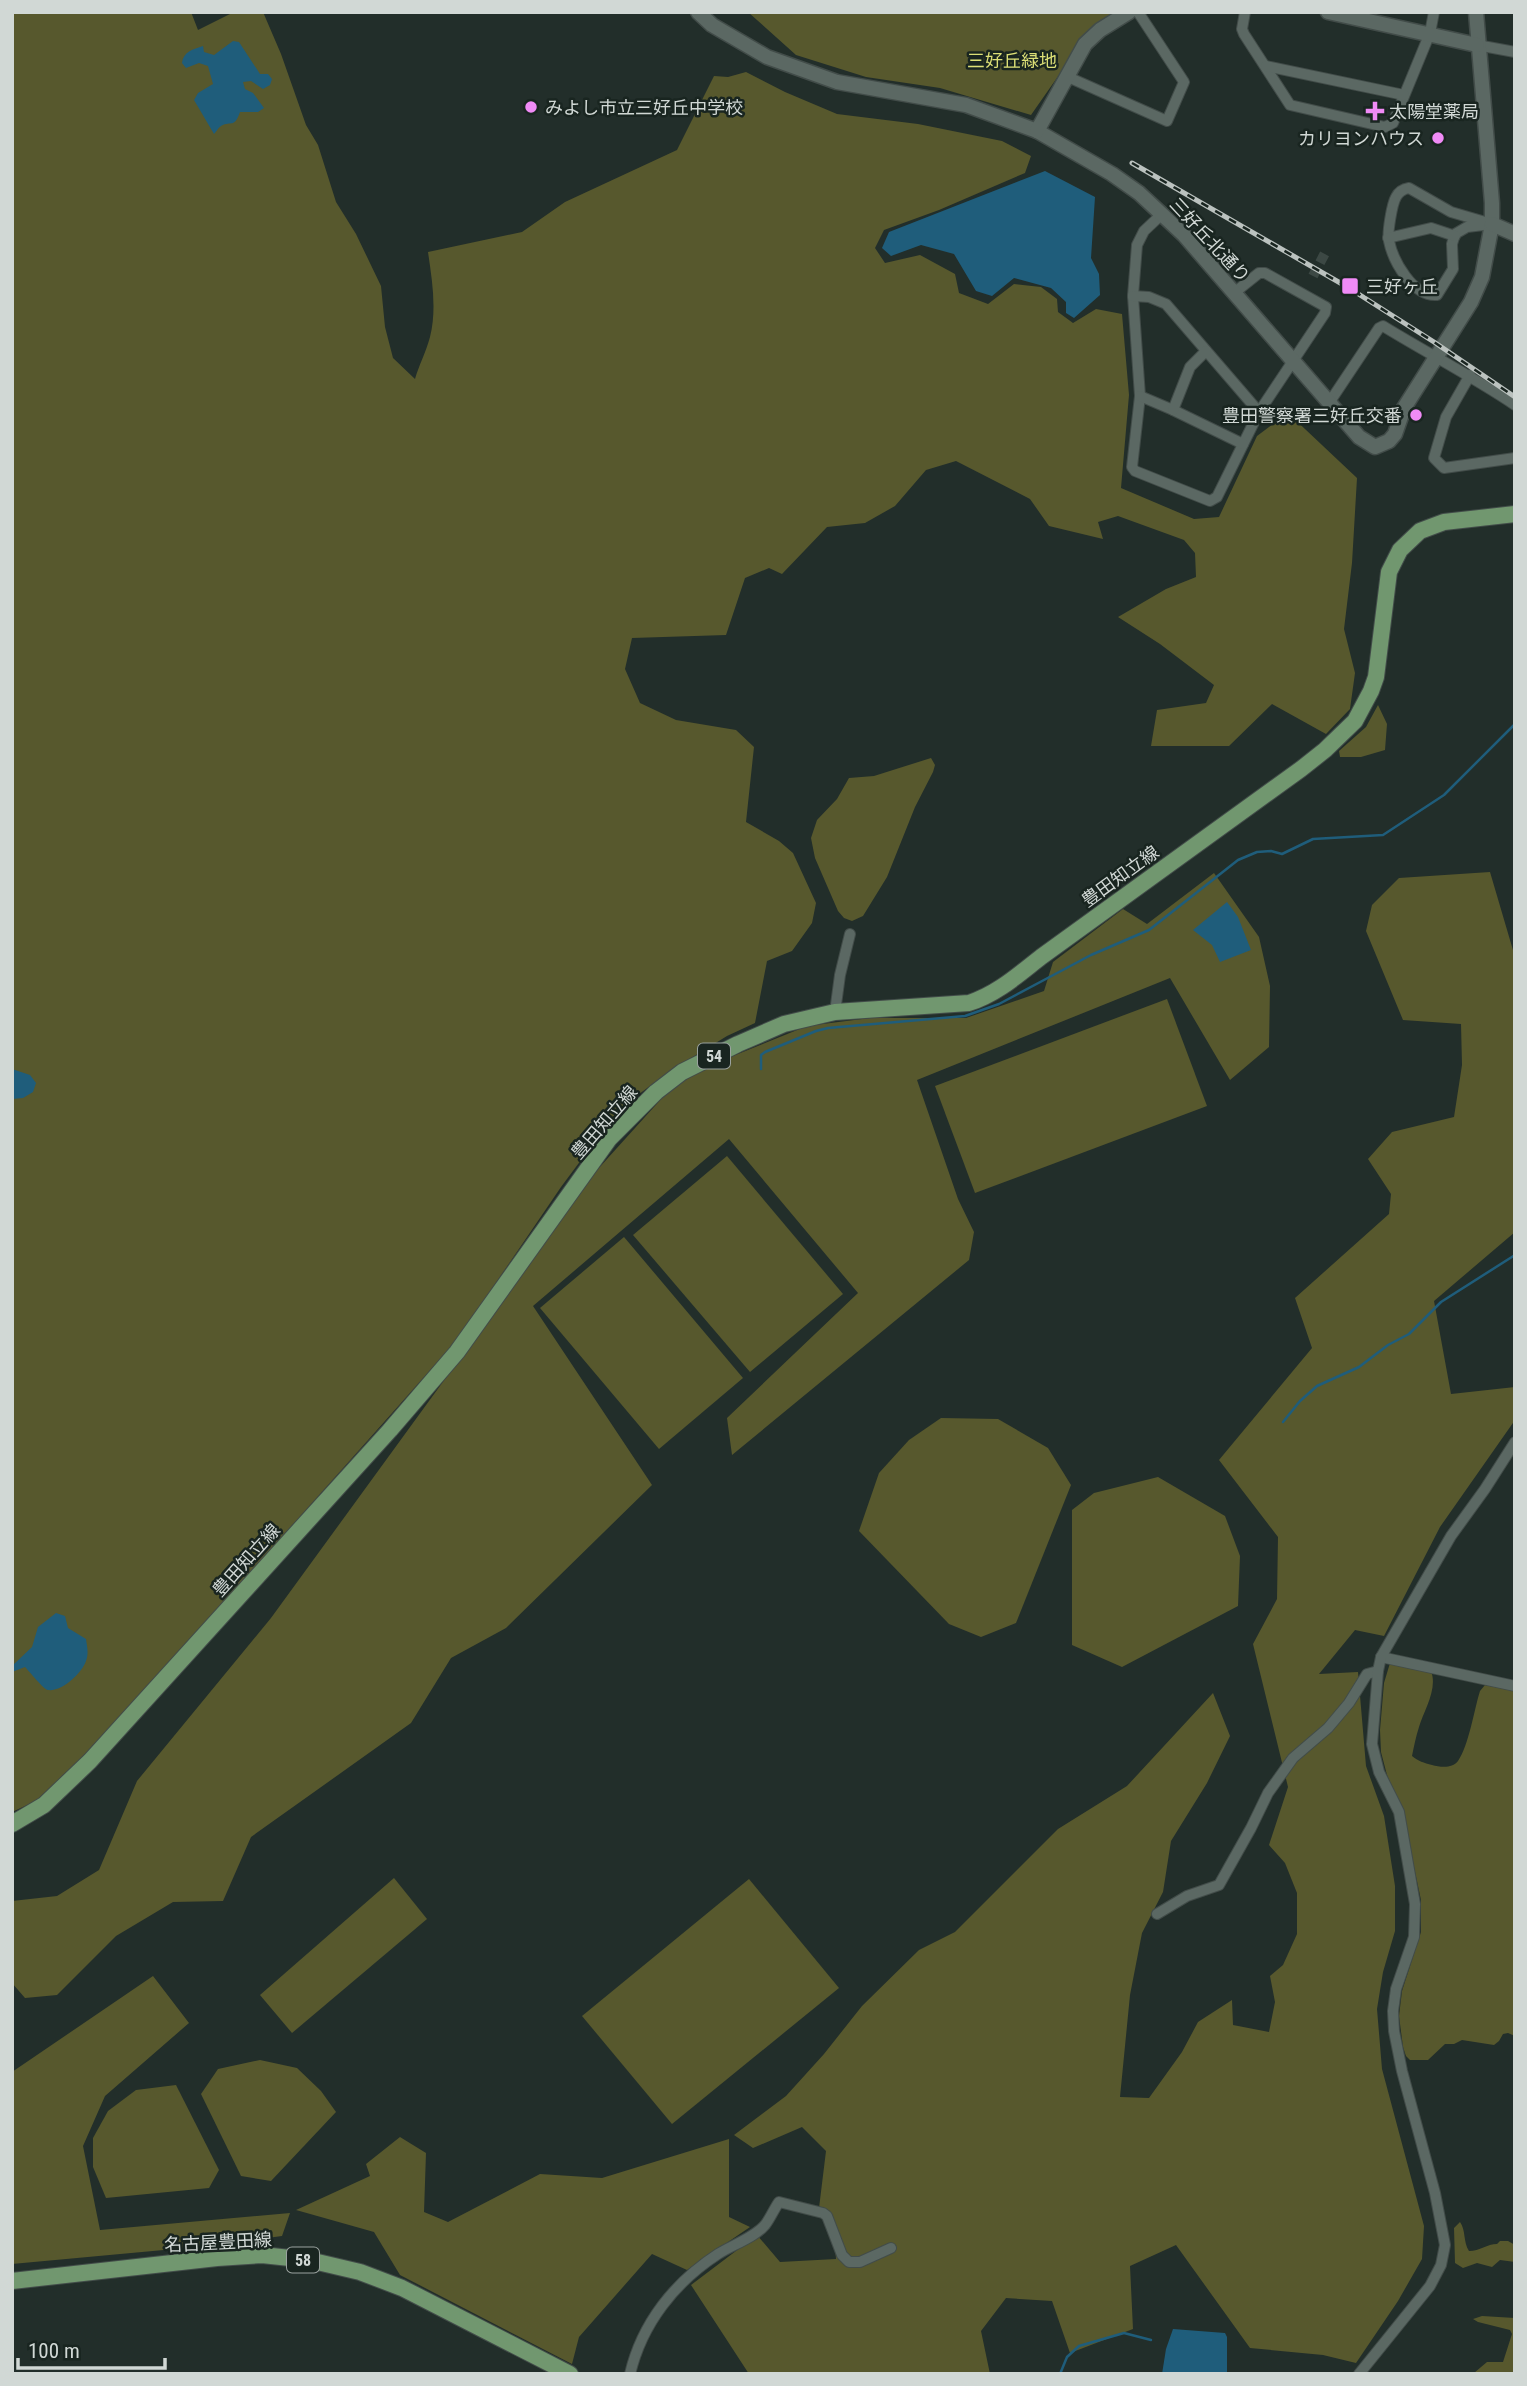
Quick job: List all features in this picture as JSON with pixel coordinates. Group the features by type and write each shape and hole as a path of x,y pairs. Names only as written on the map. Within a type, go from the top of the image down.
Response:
{"main road":[{"name":"豊田知立線","path":"12,1824 44,1805 90,1761 390,1430 457,1352 609,1139 635,1111 682,1072 784,1024 835,1012 969,1003 988,997 1005,986 1041,957 1301,769 1350,726 1367,701 1376,677 1386,591 1393,562 1400,550 1420,531 1444,522 1515,514"},
{"name":"名古屋豊田線","path":"12,2281 217,2258 262,2255 309,2260 360,2272 402,2288 569,2374"}],"street":[{"name":"三好丘北通り","path":"698,12 712,25 767,57 837,82 966,106 1037,131 1112,174 1184,235 1329,403 1363,441 1371,446 1381,445 1395,434 1404,408 1471,302 1482,277 1492,225 1476,12"},
{"path":"1037,131 1086,44 1093,35 1129,12"},
{"path":"1068,77 1167,121 1184,82 1138,12"},
{"path":"1245,12 1241,29 1290,105 1385,127 1393,123 1430,33 1434,12"},
{"path":"1328,12 1515,52"},
{"path":"1266,66 1404,95"},
{"path":"1515,221 1492,225 1467,227 1455,236 1452,244 1453,269 1437,295 1429,296 1411,283 1398,265 1388,238 1395,197 1401,190 1409,188 1457,214 1492,225 1515,234"},
{"path":"1162,214 1144,231 1137,245 1133,296 1140,396 1131,464 1135,471 1210,501 1217,497 1259,412 1325,313 1326,307 1265,273 1259,273 1234,293"},
{"path":"1388,238 1431,228 1455,236"},
{"path":"1133,296 1149,297 1166,304 1259,412"},
{"path":"1329,403 1379,328 1383,326 1435,359 1470,375 1515,405"},
{"path":"1173,410 1190,367 1206,352"},
{"path":"1470,375 1446,417 1434,458 1444,468 1515,458"},
{"path":"1140,396 1243,444"},
{"path":"835,1012 839,975 850,934"},
{"path":"1359,2374 1430,2286 1441,2265 1445,2245 1443,2226 1394,2031 1396,1989 1415,1937 1415,1904 1399,1812 1379,1772 1372,1744 1378,1671 1381,1657 1451,1536 1515,1442"},
{"path":"1381,1657 1515,1686"},
{"path":"1157,1914 1187,1896 1219,1885 1268,1793 1293,1758 1328,1728 1349,1703 1367,1674 1378,1671"},
{"path":"630,2374 634,2355 644,2333 674,2290 701,2266 765,2226 779,2202 827,2216 842,2255 849,2262 860,2262 891,2248"}],"green space":[{"path":"12,12 191,12 198,30 234,12 263,12 306,125 318,145 336,202 356,234 381,286 385,327 393,358 415,379 430,337 433,316 428,252 522,232 565,202 677,150 714,76 728,77 746,72 837,114 918,124 1002,141 1031,156 1025,173 884,230 875,248 885,263 920,255 955,274 959,293 988,304 1014,284 1041,287 1057,299 1058,312 1073,323 1096,309 1122,314 1129,395 1121,488 1194,519 1219,517 1257,436 1288,413 1357,478 1352,563 1344,629 1355,673 1350,709 1326,734 1272,704 1229,746 1151,746 1157,710 1206,703 1214,685 1160,644 1118,617 1166,589 1196,577 1195,553 1184,540 1118,516 1098,522 1103,539 1049,526 1030,499 956,461 926,470 895,506 865,523 827,527 782,574 769,568 745,578 726,635 632,638 625,669 640,703 676,720 736,730 754,747 746,822 779,841 793,853 816,903 812,923 792,951 767,961 755,1023 727,1036 670,1071 619,1109 561,1187 457,1340 104,1737 36,1801 12,1812"},
{"name":"三好丘緑地","path":"748,12 1122,12 1082,42 1031,115 940,88 866,77 796,55"},
{"path":"1378,705 1387,724 1385,750 1361,757 1340,757 1339,751 1366,727"},
{"path":"931,758 935,765 933,772 915,807 887,877 863,916 852,921 844,918 838,911 815,858 811,838 817,820 837,799 849,778 874,776"},
{"path":"1490,872 1515,957 1515,1232 1434,1301 1451,1394 1515,1387 1515,1420 1440,1527 1384,1636 1355,1630 1319,1674 1358,1672 1366,1766 1384,1816 1395,1886 1395,1931 1383,1972 1377,2009 1382,2069 1424,2226 1422,2259 1398,2301 1356,2363 1323,2355 1250,2348 1176,2245 1130,2266 1133,2329 1070,2353 1052,2301 1006,2298 981,2331 990,2374 749,2374 691,2285 757,2235 780,2262 836,2259 833,2218 819,2208 826,2151 802,2127 753,2148 734,2135 786,2096 862,2006 919,1950 955,1932 1058,1829 1127,1786 1213,1693 1230,1736 1207,1783 1171,1841 1163,1892 1142,1933 1130,1995 1120,2097 1149,2098 1182,2052 1198,2022 1232,2000 1233,2025 1269,2032 1275,2002 1270,1976 1283,1965 1297,1934 1297,1893 1285,1863 1269,1845 1288,1787 1253,1644 1277,1599 1278,1537 1219,1460 1312,1348 1295,1298 1389,1214 1391,1194 1368,1159 1392,1132 1454,1117 1462,1065 1461,1024 1403,1020 1366,931 1372,905 1399,878"},
{"path":"1214,873 1259,937 1270,986 1269,1047 1230,1080 1170,978 917,1080 958,1199 974,1232 969,1260 732,1455 727,1418 858,1293 729,1139 533,1306 652,1485 506,1628 451,1658 411,1723 251,1837 223,1901 173,1902 116,1936 57,1995 25,1998 12,1983 12,1901 57,1896 99,1870 137,1781 271,1618 598,1169 672,1087 718,1062 807,1026 870,1018 966,1018 1044,991 1053,962 1123,909 1147,924"},
{"path":"1167,999 1207,1106 975,1193 935,1086"},
{"path":"727,1156 843,1294 750,1372 633,1235"},
{"path":"624,1237 743,1378 659,1449 540,1308"},
{"path":"941,1418 998,1419 1048,1448 1071,1485 1016,1623 981,1637 949,1624 859,1531 879,1473 909,1440"},
{"path":"1158,1477 1225,1516 1240,1556 1238,1606 1122,1667 1072,1645 1072,1510 1094,1493"},
{"path":"1390,1663 1431,1671 1432,1692 1412,1756 1435,1766 1449,1766 1458,1761 1468,1737 1480,1691 1485,1685 1515,1691 1515,2036 1503,2034 1494,2045 1462,2040 1445,2044 1428,2060 1410,2060 1406,2056 1399,2016 1402,1991 1421,1932 1421,1900 1402,1811 1381,1752 1384,1683"},
{"path":"394,1878 427,1919 292,2033 260,1995"},
{"path":"749,1879 839,1988 672,2124 582,2016"},
{"path":"153,1976 189,2023 105,2096 83,2146 100,2230 290,2213 282,2236 207,2246 12,2264 12,2072"},
{"path":"260,2060 297,2068 321,2091 336,2112 271,2181 241,2176 201,2094 218,2069"},
{"path":"176,2085 219,2170 209,2188 106,2198 93,2167 93,2138 108,2111 136,2090"},
{"path":"400,2137 426,2153 424,2212 448,2222 540,2174 602,2178 729,2139 729,2217 750,2227 687,2270 652,2254 579,2337 572,2364 400,2275 374,2232 296,2210 370,2176 366,2164"},
{"path":"1460,2222 1469,2251 1508,2241 1515,2245 1515,2262 1500,2260 1492,2267 1477,2263 1463,2268 1455,2263 1454,2228"},
{"path":"1482,2316 1515,2318 1515,2374 1468,2374 1474,2373 1487,2362 1503,2362 1512,2334 1510,2330 1473,2319"}],"water":[{"path":"233,41 239,42 260,74 268,74 272,79 270,85 263,89 251,81 243,82 245,89 253,93 264,108 258,112 240,112 234,122 221,126 214,134 194,100 198,93 213,84 208,66 199,63 186,68 182,63 184,56 192,50 203,46 204,52 214,55"},
{"path":"1045,171 1095,197 1091,258 1099,274 1100,295 1074,318 1066,313 1066,302 1051,288 1014,278 992,296 976,291 954,254 921,245 891,256 882,248 889,232"},
{"path":"1227,902 1238,917 1251,950 1220,962 1212,945 1193,930"},
{"path":"12,1069 30,1075 36,1083 33,1092 23,1098 12,1099"},
{"path":"56,1613 65,1616 68,1628 86,1639 88,1650 84,1666 71,1681 59,1688 48,1690 25,1667 12,1672 12,1666 32,1647 38,1627"},
{"path":"1173,2329 1225,2333 1227,2374 1162,2374"}],"waterway":[{"path":"761,1069 761,1055 765,1052 816,1031 965,1016 999,1004 1091,955 1149,930 1238,860 1257,852 1271,851 1282,854 1313,839 1383,835 1444,795 1515,724"},
{"path":"1283,1422 1317,1386 1359,1367 1388,1345 1409,1334 1441,1302 1515,1255"},
{"path":"1060,2374 1067,2357 1079,2346 1124,2333 1151,2340"}],"tunnel":[{"path":"1313,276 1325,253"}],"railway":[{"path":"1132,163 1349,288 1515,397"}],"place":[{"name":"みよし市立三好丘中学校","path":"531,107"},
{"name":"太陽堂薬局","path":"1375,111"},
{"name":"カリヨンハウス","path":"1438,138"},
{"name":"三好ヶ丘","path":"1350,286"},
{"name":"豊田警察署三好丘交番","path":"1416,415"}]}
